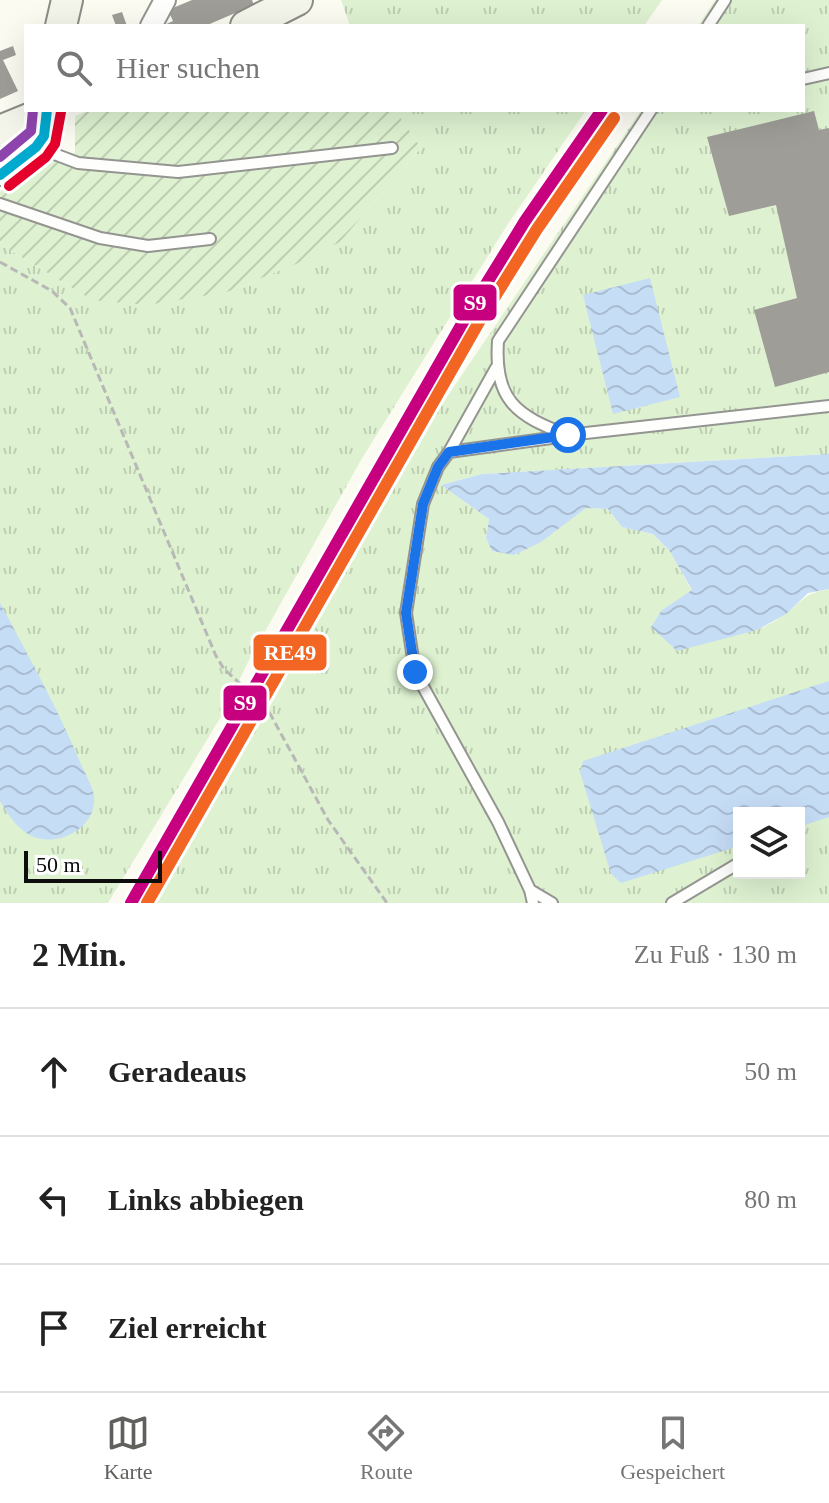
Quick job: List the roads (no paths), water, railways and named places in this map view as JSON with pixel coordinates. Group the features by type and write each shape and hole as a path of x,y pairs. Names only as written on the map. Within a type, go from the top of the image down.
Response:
{"main road":[{"path":"61,24 67,0"},
{"path":"250,24 297,0"},
{"path":"0,131 46,112"}],"street":[{"path":"152,24 165,0"},
{"path":"0,175 36,147 44,136 48,112"}],"lane":[{"path":"709,24 725,0"},
{"path":"805,79 829,73"},
{"path":"568,435 536,424 517,410 502,389 496,368 498,341 652,112"},
{"path":"36,147 78,163 178,172 392,148"},
{"path":"0,204 112,240 148,246 210,239"},
{"path":"496,368 438,467 423,504 406,613 415,672 498,822 530,890 533,903"},
{"path":"449,452 568,435 829,406"},
{"path":"672,903 733,867"},
{"path":"530,890 552,903"}],"water":[{"path":"650,278 680,397 613,414 583,295"},
{"path":"829,454 829,589 808,593 786,614 757,630 677,651 651,627 662,610 692,590 669,550 653,534 622,527 608,509 586,508 541,542 514,555 492,551 486,538 489,519 441,485 482,474"},
{"path":"0,603 52,701 93,793 89,819 72,834 61,838 38,838 28,834 15,823 0,801"},
{"path":"829,681 829,817 805,825 805,807 733,807 733,848 621,883 611,874 580,772 583,761"}]}
